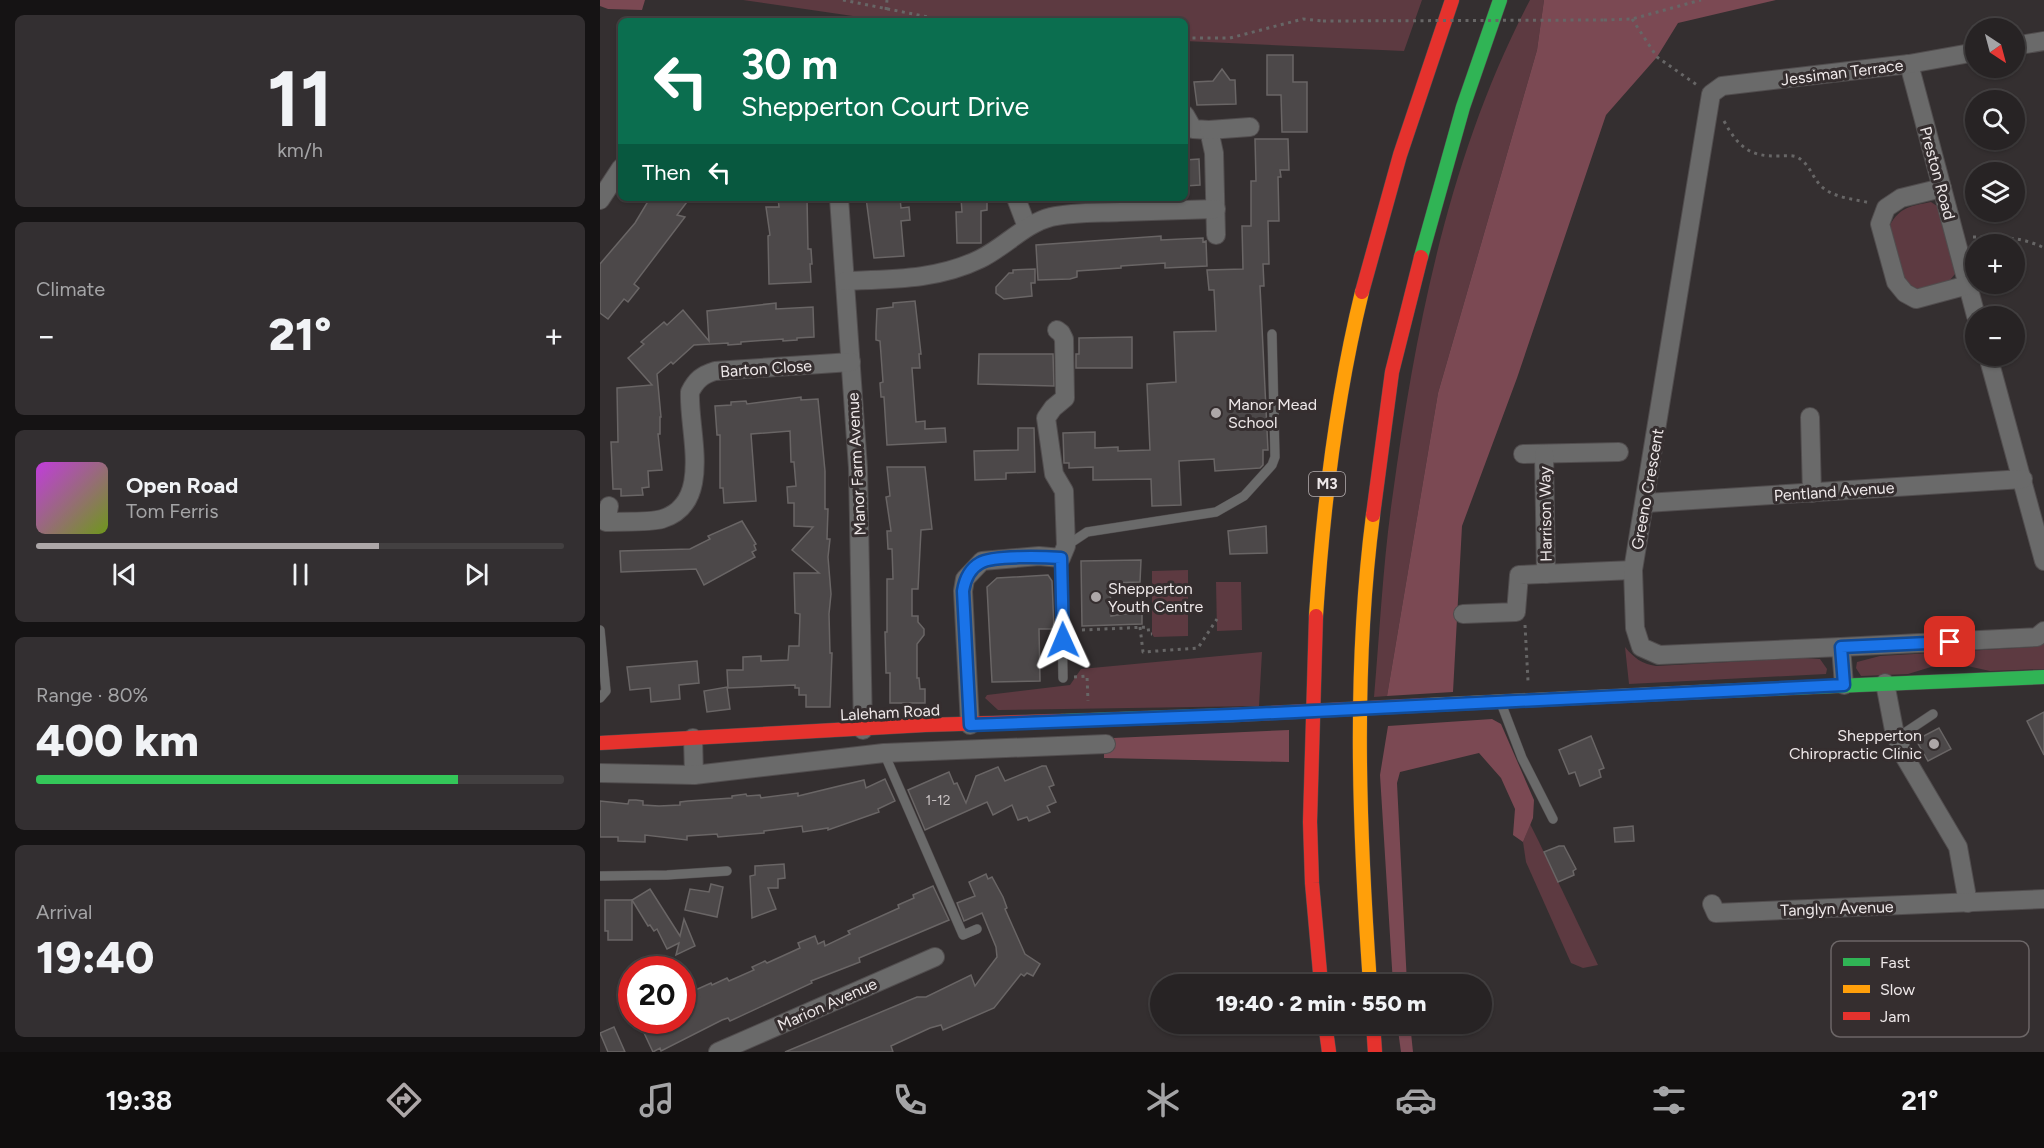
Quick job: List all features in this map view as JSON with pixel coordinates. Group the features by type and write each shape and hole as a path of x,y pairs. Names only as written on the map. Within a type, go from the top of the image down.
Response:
{"main road":[{"name":"M3","path":"1320,974 1311,869 1309,761 1315,617 1323,508 1352,338 1372,250 1414,109 1452,0"},
{"path":"1369,974 1359,805 1359,702 1374,497 1392,372 1416,276 1482,44 1500,0"},
{"name":"Laleham Road","path":"600,743 2044,677"},
{"path":"1327,1034 1329,1052"},
{"path":"1374,1034 1375,1052"}],"street":[{"path":"2025,44 2044,41"},
{"name":"Jessiman Terrace","path":"1711,94 1722,86 1965,54"},
{"name":"Preston Road","path":"1909,63 1965,273"},
{"name":"Greeno Crescent","path":"1711,94 1646,502 1633,570 1635,628 1641,647 1659,655 1841,647"},
{"path":"1188,120 1193,129 1250,127"},
{"path":"1209,129 1214,153 1216,235"},
{"path":"600,200 618,173"},
{"path":"1942,188 1901,198 1886,208 1880,224 1896,282 1905,293 1916,299 1965,286"},
{"name":"Manor Farm Avenue","path":"838,201 858,468 863,730"},
{"path":"1017,201 1026,227"},
{"path":"845,281 926,278 953,270 981,259 1026,227 1049,218 1073,213 1216,209"},
{"path":"970,725 963,591 965,579 982,561 1064,552 1064,491 1054,474 1046,418 1053,408 1065,398 1064,339 1062,333 1057,330"},
{"name":"Barton Close","path":"609,506 606,522 663,519 684,505 690,498 695,471 690,392 695,382 704,374 715,371 851,362"},
{"path":"1991,366 2044,561"},
{"path":"1810,417 1812,493"},
{"name":"Harrison Way","path":"1522,454 1619,452"},
{"name":"Harrison Way","path":"1544,454 1546,574"},
{"name":"Pentland Avenue","path":"1646,502 2023,479"},
{"name":"Harrison Way","path":"1516,612 1519,575 1633,570"},
{"path":"1463,614 1516,612"},
{"path":"1844,685 1841,647 2037,637 2044,631"},
{"path":"1885,683 1897,738 1903,754 1958,847 1968,903"},
{"path":"693,738 694,775"},
{"path":"600,773 694,775 884,753 1087,751 1106,744"},
{"name":"Tanglyn Avenue","path":"1712,904 1716,913 2044,899"},
{"name":"Marion Avenue","path":"718,1052 935,957"}],"lane":[{"path":"1063,678 1064,552 1087,532 1216,512 1244,496 1272,465 1275,457 1272,334"},
{"path":"600,630 606,691 600,698"},
{"path":"1500,701 1522,758 1553,819"},
{"path":"1897,738 1933,714"},
{"path":"884,753 963,935 977,929"},
{"path":"600,876 727,871"}],"path":[{"path":"843,0 931,18"},
{"path":"886,10 887,0"},
{"path":"1188,38 1230,38 1303,20 1632,20 1701,0"},
{"path":"1632,20 1657,57 1725,103 1724,122 1745,149 1761,156 1795,156 1806,163 1821,187 1840,196 1886,208"},
{"path":"1956,238 2003,237 2029,240 2044,248"},
{"path":"1516,612 1525,622 1529,700"},
{"path":"1140,627 1143,652 1198,648 1217,619"},
{"path":"1082,630 1148,627 1149,634 1152,633"},
{"path":"1087,676 1089,707"}],"shaded area":[{"path":"600,0 645,0 642,10 608,9 600,6"},
{"path":"743,0 1422,0 1404,51 1188,41 1188,18 866,18"},
{"path":"1530,0 1544,0 1537,50 1438,393 1387,696 1374,697 1390,518 1402,430 1425,303 1440,240 1478,118 1502,58"},
{"path":"1544,0 1776,0 1678,23 1657,57 1606,115 1517,378 1462,526 1453,692 1387,696 1438,393 1537,50"},
{"path":"1931,202 1940,208 1959,269 1946,285 1923,292 1905,282 1890,225 1898,214 1907,208"},
{"path":"1188,570 1188,636 1154,637 1152,634 1152,571"},
{"path":"1216,582 1241,582 1242,630 1217,631"},
{"path":"2044,641 2044,669 1990,671 1963,665 1931,667 1908,674 1861,676 1856,668 1857,662 1880,656 2034,647"},
{"path":"1625,647 1639,660 1656,666 1803,658 1820,659 1827,669 1826,674 1629,684"},
{"path":"1262,652 1259,706 998,710 985,698 987,695 1070,685 1081,669"},
{"path":"1492,719 1501,724 1534,800 1533,818 1523,842 1513,835 1515,809 1501,778 1479,753 1400,772 1397,783 1407,974 1392,974 1380,775 1388,726"},
{"path":"1289,730 1289,762 1104,758 1104,749 1113,738"},
{"path":"1530,824 1598,965 1583,968 1571,963 1526,862 1523,842"},
{"path":"1399,1034 1411,1034 1413,1052 1401,1052"}],"building":[{"path":"1267,55 1293,55 1293,82 1307,82 1307,132 1282,132 1281,95 1267,95"},
{"path":"1222,69 1230,80 1235,80 1236,104 1197,105 1194,82 1213,81"},
{"path":"1255,139 1288,139 1289,170 1280,170 1281,177 1278,177 1279,221 1268,221 1269,264 1263,264 1264,286 1260,286 1268,450 1263,450 1263,465 1260,468 1215,471 1214,459 1179,461 1181,505 1152,506 1151,479 1093,480 1093,467 1069,468 1069,463 1064,463 1063,433 1095,432 1095,448 1118,447 1118,451 1150,450 1147,384 1176,382 1174,332 1216,331 1214,290 1209,290 1207,270 1243,269 1242,226 1251,226 1251,181 1256,181"},
{"path":"1199,159 1200,185 1188,186 1188,160"},
{"path":"648,201 688,201 677,215 685,217 634,284 639,288 628,302 624,299 608,319 600,313 600,264 635,223"},
{"path":"778,201 807,201 808,249 811,249 812,264 810,264 811,282 769,284 768,236 770,235 766,207 779,207"},
{"path":"866,201 900,201 901,208 909,207 910,220 901,221 904,256 874,258"},
{"path":"961,201 987,201 987,210 981,211 981,243 957,243 956,212 962,212"},
{"path":"1161,236 1161,240 1203,238 1203,242 1206,241 1207,266 1165,268 1165,263 1121,266 1121,268 1077,271 1077,277 1070,279 1038,280 1036,245"},
{"path":"1035,269 1035,283 1031,283 1032,296 1004,299 996,293 996,287 1009,273 1013,273 1013,270"},
{"path":"915,301 921,354 919,354 920,368 912,368 916,422 925,421 925,429 945,428 946,442 887,445 884,397 881,397 880,383 883,382 880,341 876,340 877,309 893,307 893,303"},
{"path":"776,303 776,309 813,307 814,337 728,345 728,343 694,345 673,364 671,362 657,374 661,417 660,434 658,434 662,470 648,471 649,487 642,488 643,495 621,496 621,489 613,489 611,442 618,442 617,388 652,385 628,358 644,344 641,342 664,322 667,325 683,310 709,341 707,311"},
{"path":"1132,337 1132,368 1076,368 1079,338"},
{"path":"979,354 1053,354 1054,386 978,384"},
{"path":"801,397 801,400 818,399 825,471 825,509 828,509 827,539 830,539 829,614 830,653 832,653 830,707 806,707 806,695 799,695 799,688 795,688 795,685 728,688 727,670 743,670 743,657 761,656 761,661 788,660 789,646 799,646 800,614 795,613 794,573 819,573 792,550 813,527 794,526 794,503 788,503 787,487 796,486 794,462 791,462 790,431 751,434 756,501 724,503 723,488 720,488 720,435 717,435 715,406 731,405 731,402 746,401 747,404"},
{"path":"1018,428 1034,428 1035,472 1006,473 1006,479 975,480 974,451 1018,450"},
{"path":"887,467 925,467 932,529 921,530 918,589 912,589 912,616 918,616 918,622 924,629 924,635 917,644 917,678 919,678 920,689 925,689 925,703 890,703 890,673 886,673 885,632 887,632 887,579 893,579 892,549 888,549 887,531 891,531 886,497 890,496"},
{"path":"742,521 756,544 754,545 756,550 752,552 755,557 704,585 696,569 621,572 620,551 690,549 710,539 708,536"},
{"path":"1266,526 1267,553 1230,554 1228,531"},
{"name":"Shepperton Youth Centre","path":"1141,560 1140,582 1110,583 1111,616 1142,611 1142,624 1082,626 1081,561"},
{"path":"1048,575 1052,581 1054,629 1039,629 1040,681 992,682 987,587 997,578"},
{"path":"697,661 699,683 679,685 680,699 651,702 650,688 630,690 627,667"},
{"path":"727,687 730,709 707,712 704,691"},
{"path":"2044,712 2044,755 2027,721"},
{"name":"Shepperton Chiropractic Clinic","path":"1939,728 1951,749 1928,761 1916,740"},
{"path":"1591,736 1604,768 1599,770 1601,777 1580,786 1575,772 1569,774 1559,750"},
{"path":"1046,766 1054,785 1049,787 1056,802 1047,806 1050,812 1029,821 1027,817 1018,820 1012,805 993,815 987,802 925,830 908,790 949,772 966,803 976,776 998,767 1005,781"},
{"path":"885,779 895,801 878,809 879,812 828,830 828,828 803,832 802,826 764,831 764,833 718,837 717,834 687,836 687,840 645,835 645,842 618,841 618,837 600,837 600,801 628,804 629,800 636,800 643,801 643,805 659,806 680,805 680,802 688,801 732,798 732,796 746,794 747,796 760,795 761,798 798,793 798,796 864,780 866,788"},
{"path":"1633,826 1634,841 1615,842 1614,828"},
{"path":"1564,846 1576,869 1573,871 1574,875 1558,882 1544,852"},
{"path":"784,864 785,878 778,879 778,888 768,888 776,909 752,918 750,876 755,875 755,866"},
{"path":"986,874 988,879 992,877 1003,897 1007,908 1005,909 1025,954 1040,964 1033,976 1027,973 1024,976 1021,974 994,1008 943,1030 941,1025 930,1028 891,1046 893,1052 785,1052 917,997 926,997 971,975 975,986 997,957 996,947 982,913 964,921 957,903 975,896 969,882"},
{"path":"711,884 723,887 717,917 685,910 690,889 709,892"},
{"path":"933,886 949,920 859,958 860,962 811,981 812,983 730,1021 728,1018 722,1020 696,1033 696,990 727,978 729,981 754,970 752,967 765,961 767,963 800,948 798,943 815,936 818,944 824,941 825,946 850,934 848,931 899,908 898,905 914,898 913,895"},
{"path":"650,889 680,936 684,919 695,946 676,955 679,943 667,949 657,929 654,931 650,925 648,926 632,900"},
{"path":"605,900 632,900 632,940 608,940 608,931 605,931"},
{"path":"614,1027 625,1052 608,1052 600,1033"},
{"path":"645,1034 694,1034 661,1051 660,1048 653,1052"}],"traffic: fast":[{"path":"1421,257 1463,107 1500,0"},
{"path":"1700,692 2044,677"},
{"path":"1062,721 1232,715"}],"traffic: slow":[{"path":"1316,616 1322,534 1332,453 1345,372 1362,292"},
{"path":"1369,974 1361,808 1360,690 1373,515"},
{"path":"1429,705 1700,692"}],"traffic: jam":[{"path":"1362,292 1400,155 1452,0"},
{"path":"1373,515 1392,372 1421,257"},
{"path":"1316,616 1310,822 1312,883 1320,974"},
{"path":"1232,715 1429,705"},
{"path":"600,743 925,725 1062,721"},
{"path":"1327,1034 1329,1052"},
{"path":"1374,1034 1375,1052"}],"place":[{"name":"Manor Mead School","path":"1216,413"},
{"name":"Shepperton Youth Centre","path":"1096,597"},
{"name":"Shepperton Chiropractic Clinic","path":"1934,744"}],"route":[{"path":"1063,640 1061,558 1038,556 982,561 972,570 965,579 963,591 970,725 1232,715 1844,685 1841,647 1950,642"}]}
